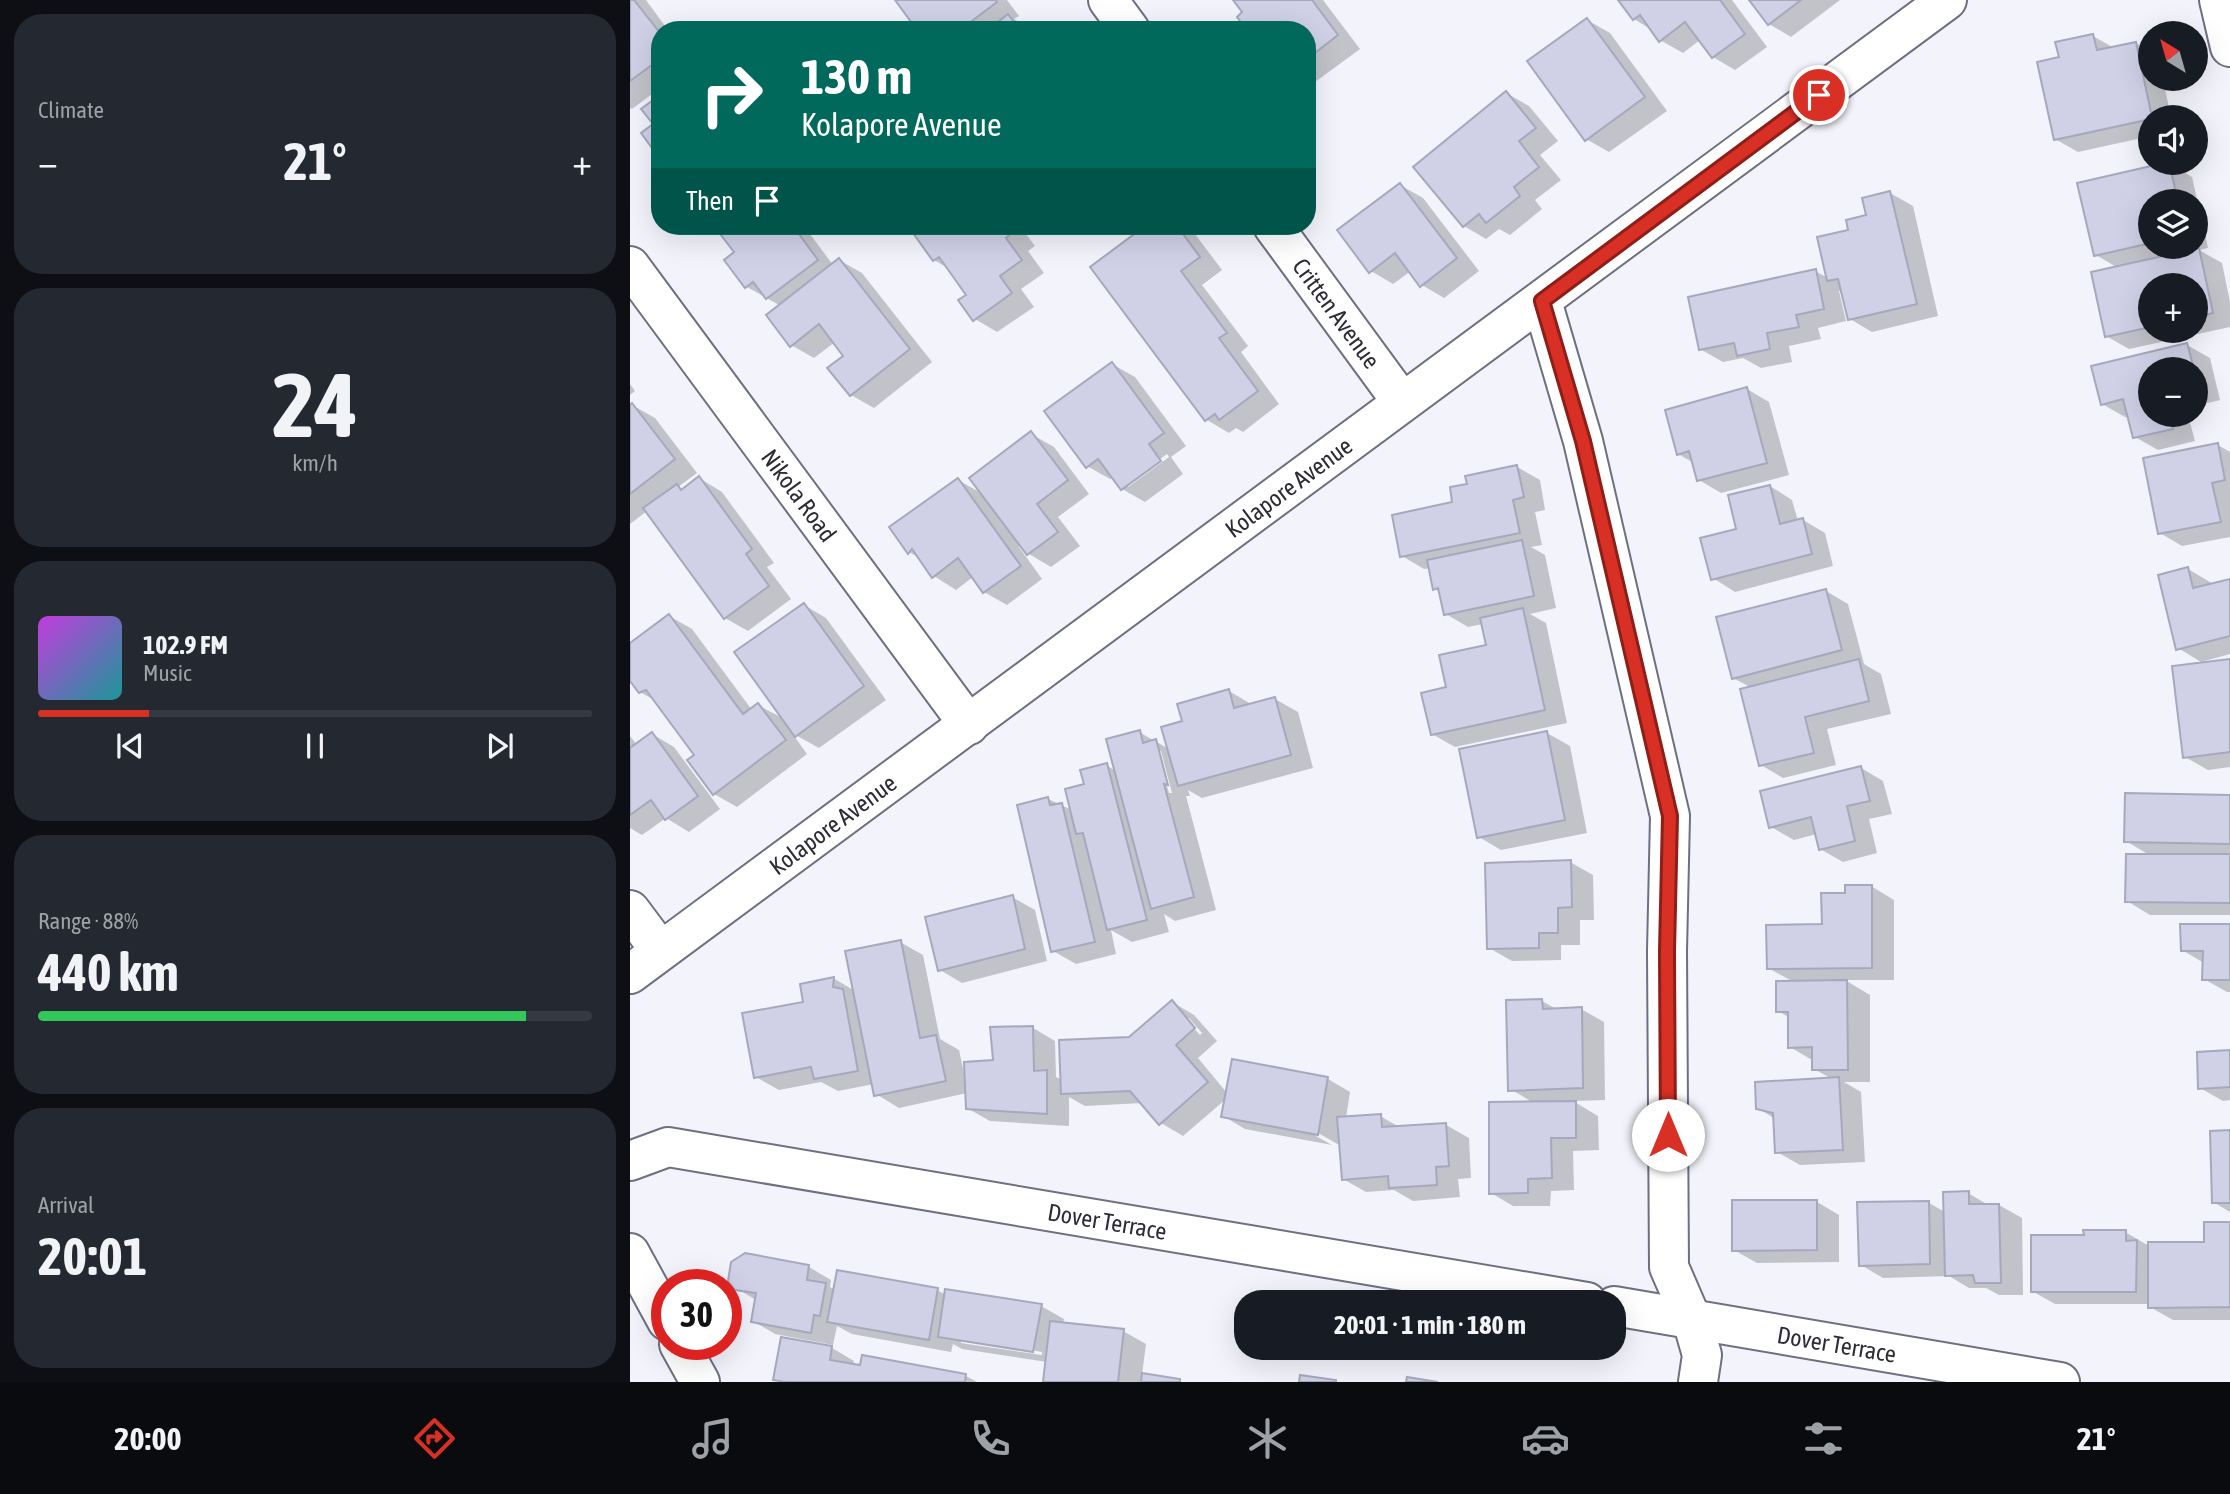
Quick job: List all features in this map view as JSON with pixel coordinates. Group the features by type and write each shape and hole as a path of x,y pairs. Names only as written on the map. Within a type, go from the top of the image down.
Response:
{"street":[{"path":"1108,0 1123,21"},
{"name":"Kolapore Avenue","path":"630,974 1947,0"},
{"path":"2219,0 2230,47"},
{"name":"Critten Avenue","path":"1280,235 1402,402"},
{"name":"Nikola Road","path":"630,266 969,725"},
{"path":"1542,301 1583,441 1670,816 1667,951 1669,1267 1692,1320 1702,1355 1698,1382"},
{"path":"630,910 660,950"},
{"name":"Dover Terrace","path":"630,1161 668,1147 1516,1290"},
{"path":"630,1253 651,1292"},
{"name":"Dover Terrace","path":"1626,1308 2060,1382"},
{"path":"688,1360 700,1382"}],"building":[{"path":"630,0 634,0 651,22 651,66 630,81"},
{"path":"895,0 997,2 972,21 910,21"},
{"path":"1233,0 1312,0 1338,35 1316,52 1316,21 1240,21 1237,17 1242,12"},
{"path":"1618,0 1720,0 1745,34 1712,58 1685,22 1659,42 1640,15 1633,20"},
{"path":"1749,0 1801,0 1768,25"},
{"path":"1008,14 1013,21 999,21"},
{"path":"1587,18 1645,97 1585,141 1527,61"},
{"path":"2093,34 2097,50 2136,42 2138,91 2146,91 2149,105 2138,105 2138,122 2054,140 2037,62 2059,57 2055,42"},
{"path":"1506,91 1536,128 1519,141 1539,167 1514,187 1520,196 1486,223 1479,214 1463,227 1413,167"},
{"path":"651,102 651,122 641,109"},
{"path":"651,126 651,147 641,133"},
{"path":"2138,169 2138,175 2172,175 2175,189 2138,189 2138,246 2094,256 2077,183"},
{"path":"1400,183 1457,258 1420,287 1395,253 1369,273 1337,230"},
{"path":"1890,191 1917,304 1848,320 1838,279 1827,281 1817,237 1848,230 1846,220 1866,215 1862,198"},
{"path":"721,235 800,235 818,260 766,299 753,282 745,288 724,260 734,252"},
{"path":"914,235 1010,235 1006,238 1022,260 1000,276 1012,293 973,321 958,300 966,295 939,257 933,261"},
{"path":"1133,235 1184,235 1200,257 1181,271 1227,333 1219,338 1258,391 1219,420 1215,414 1205,421 1090,267"},
{"path":"839,258 910,349 850,396 827,368 843,356 819,324 790,347 766,315"},
{"path":"2150,259 2201,259 2204,273 2138,273 2138,330 2105,337 2091,272"},
{"path":"1816,269 1824,309 1796,315 1799,327 1767,333 1770,349 1737,356 1734,343 1699,350 1688,297"},
{"path":"2208,290 2213,313 2208,314"},
{"path":"2187,343 2191,357 2138,357 2138,427 2173,429 2133,438 2123,399 2101,405 2091,366"},
{"path":"1112,362 1164,433 1149,444 1161,461 1121,490 1098,459 1086,468 1044,411"},
{"path":"1747,387 1767,463 1697,481 1689,451 1677,455 1665,410"},
{"path":"632,403 675,459 630,494 630,405"},
{"path":"1031,431 1068,480 1037,504 1058,532 1027,555 969,478"},
{"path":"2218,443 2225,480 2212,483 2221,522 2158,534 2143,458"},
{"path":"1517,465 1524,497 1513,500 1520,533 1400,557 1392,515 1452,502 1450,487 1467,484 1465,476"},
{"path":"699,476 752,549 746,554 769,586 724,619 643,508 677,484 681,490"},
{"path":"958,478 1021,566 983,593 958,558 932,578 912,549 908,554 889,527"},
{"path":"1770,485 1780,524 1803,518 1812,554 1711,580 1700,538 1736,529 1728,495"},
{"path":"1522,540 1534,596 1444,615 1438,588 1433,590 1427,560"},
{"path":"2188,567 2193,588 2230,579 2230,636 2176,650 2158,575"},
{"path":"1826,589 1842,650 1732,679 1716,617"},
{"path":"804,603 864,686 795,737 734,652"},
{"path":"1523,608 1545,710 1431,735 1421,693 1446,687 1439,655 1486,645 1480,618"},
{"path":"669,614 743,714 758,703 786,740 713,795 687,760 694,755 646,690 639,693 630,681 630,643"},
{"path":"1859,659 1869,701 1805,717 1814,753 1759,766 1740,689"},
{"path":"2230,659 2230,752 2183,758 2172,666"},
{"path":"1229,689 1234,708 1275,697 1291,755 1178,786 1161,727 1182,721 1177,704"},
{"path":"1140,730 1143,743 1156,739 1168,785 1164,784 1194,897 1151,909 1106,739"},
{"path":"1547,731 1565,820 1477,838 1459,749"},
{"path":"652,732 698,796 665,820 651,800 630,815 630,748"},
{"path":"1107,763 1147,920 1107,930 1083,833 1076,834 1065,789 1084,784 1080,770"},
{"path":"1861,766 1870,801 1847,806 1855,841 1819,850 1811,817 1769,828 1760,791"},
{"path":"2125,793 2230,795 2230,844 2124,842"},
{"path":"1048,797 1050,805 1062,803 1095,942 1051,952 1017,805"},
{"path":"2126,854 2230,854 2230,903 2125,902"},
{"path":"1571,860 1572,907 1558,908 1558,933 1539,933 1539,948 1487,949 1485,863"},
{"path":"1845,885 1872,885 1872,968 1767,969 1766,925 1822,924 1821,893 1845,893"},
{"path":"1013,895 1025,949 938,971 925,917"},
{"path":"2180,924 2230,924 2230,980 2202,980 2203,951 2181,951"},
{"path":"901,940 920,1038 936,1035 946,1081 874,1096 845,951"},
{"path":"834,977 833,987 843,989 858,1071 814,1079 811,1067 754,1078 742,1013 803,1002 800,984"},
{"path":"1847,980 1848,1070 1812,1070 1812,1047 1788,1048 1788,1012 1776,1012 1776,981"},
{"path":"1542,999 1543,1009 1582,1007 1583,1088 1508,1091 1506,1000"},
{"path":"1172,1000 1195,1028 1176,1045 1208,1082 1159,1125 1130,1091 1061,1094 1059,1040 1129,1037"},
{"path":"1033,1026 1034,1071 1047,1070 1047,1114 966,1109 964,1062 993,1060 990,1027"},
{"path":"2230,1050 2230,1087 2198,1089 2197,1052"},
{"path":"1232,1059 1328,1077 1318,1135 1221,1117"},
{"path":"1839,1077 1843,1150 1775,1153 1773,1113 1756,1109 1755,1082"},
{"path":"1576,1101 1576,1138 1551,1138 1552,1178 1528,1179 1528,1193 1489,1194 1489,1102"},
{"path":"1381,1114 1382,1127 1446,1123 1449,1166 1436,1167 1437,1185 1389,1188 1388,1176 1342,1180 1337,1117"},
{"path":"2230,1130 2230,1203 2212,1203 2210,1131"},
{"path":"1969,1191 1969,1204 1999,1204 2001,1283 1975,1283 1973,1275 1945,1276 1943,1192"},
{"path":"1732,1200 1817,1200 1817,1250 1732,1251"},
{"path":"1929,1201 1930,1264 1859,1266 1857,1202"},
{"path":"2204,1222 2230,1222 2230,1307 2148,1308 2148,1242 2204,1242"},
{"path":"2083,1230 2126,1230 2126,1241 2137,1240 2136,1292 2031,1292 2031,1235 2084,1235"},
{"path":"745,1253 809,1265 807,1280 826,1283 820,1316 814,1315 811,1333 751,1322 756,1293 742,1291 742,1269 730,1269 731,1262"},
{"path":"837,1270 938,1288 929,1340 827,1322"},
{"path":"945,1289 1042,1304 1033,1352 938,1337"},
{"path":"1050,1321 1124,1329 1118,1382 1043,1382"},
{"path":"781,1337 832,1346 830,1360 860,1365 862,1355 966,1374 965,1382 773,1380"},
{"path":"1142,1373 1180,1379 1180,1382 1141,1382"},
{"path":"1300,1375 1336,1380 1336,1382 1299,1382"},
{"path":"1407,1377 1438,1382 1406,1382"}],"route":[{"path":"1668,1135 1667,951 1670,816 1583,441 1542,301 1819,95"}]}
